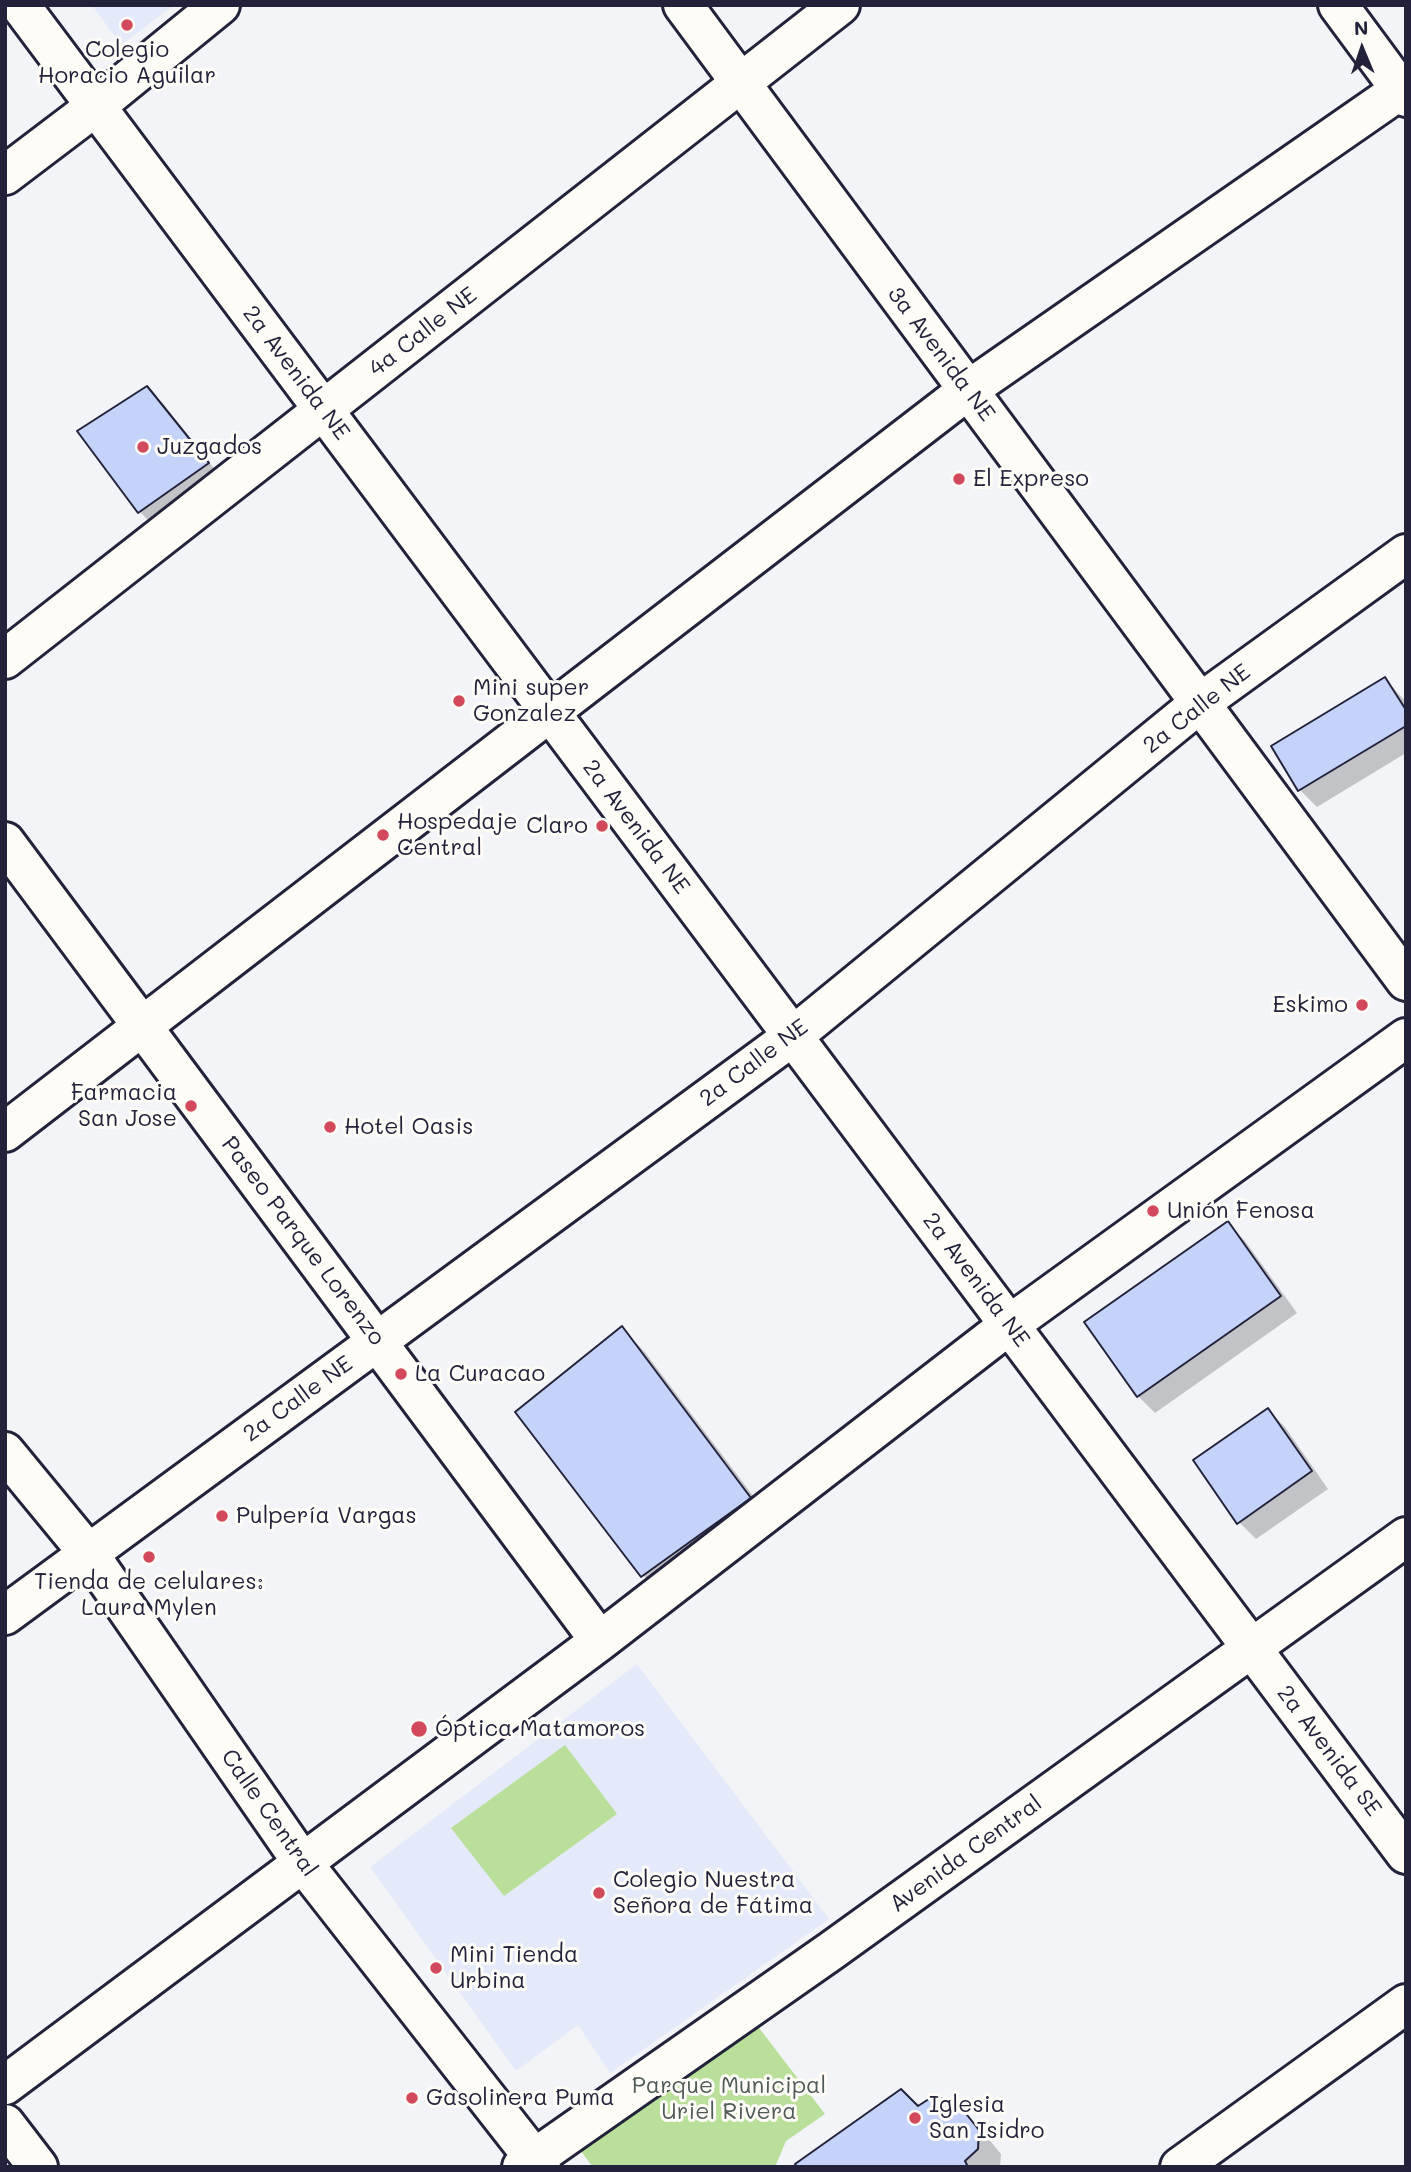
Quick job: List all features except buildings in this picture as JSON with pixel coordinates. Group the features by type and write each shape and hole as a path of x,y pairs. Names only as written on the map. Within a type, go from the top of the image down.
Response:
{"street":[{"name":"2a Avenida NE","path":"20,5 1252,1648"},
{"path":"5,175 96,107 220,5"},
{"name":"3a Avenida NE","path":"683,5 1406,981"},
{"name":"4a Calle NE","path":"5,659 840,5"},
{"path":"5,1132 968,390 1404,91 1338,5"},
{"name":"2a Calle NE","path":"5,1615 793,1036 1200,703 1406,554"},
{"name":"Paseo Parque Lorenzo","path":"5,842 600,1641"},
{"path":"5,2085 600,1641 1009,1325 1406,1038"},
{"name":"Calle Central","path":"5,1452 89,1554 302,1862 532,2164"},
{"name":"Avenida Central","path":"532,2164 1406,1537"},
{"name":"2a Avenida SE","path":"1252,1648 1406,1854"},
{"path":"1180,2167 1406,2004"},
{"path":"5,2124 38,2167"}],"shaded area":[{"name":"Colegio Horacio Aguilar","path":"92,5 174,5 121,45"},
{"name":"Colegio Nuestra Señora de Fátima","path":"637,1664 829,1919 610,2073 578,2025 516,2071 370,1867"}],"green space":[{"path":"565,1745 617,1814 504,1896 451,1828"},
{"name":"Parque Municipal Uriel Rivera","path":"743,2007 825,2114 786,2141 775,2167 593,2167 567,2133"}],"place":[{"name":"Colegio Horacio Aguilar","path":"127,25"},
{"name":"Juzgados","path":"143,447"},
{"name":"El Expreso","path":"959,479"},
{"name":"Mini super Gonzalez","path":"459,701"},
{"name":"Claro","path":"602,826"},
{"name":"Hospedaje Central","path":"383,835"},
{"name":"Eskimo","path":"1362,1005"},
{"name":"Farmacia San Jose","path":"191,1106"},
{"name":"Hotel Oasis","path":"330,1127"},
{"name":"Unión Fenosa","path":"1153,1211"},
{"name":"La Curacao","path":"401,1374"},
{"name":"Pulpería Vargas","path":"222,1516"},
{"name":"Tienda de celulares: Laura Mylen","path":"149,1557"},
{"name":"Óptica Matamoros","path":"419,1729"},
{"name":"Colegio Nuestra Señora de Fátima","path":"599,1893"},
{"name":"Mini Tienda Urbina","path":"436,1968"},
{"name":"Gasolinera Puma","path":"412,2098"},
{"name":"Iglesia San Isidro","path":"915,2118"}]}
